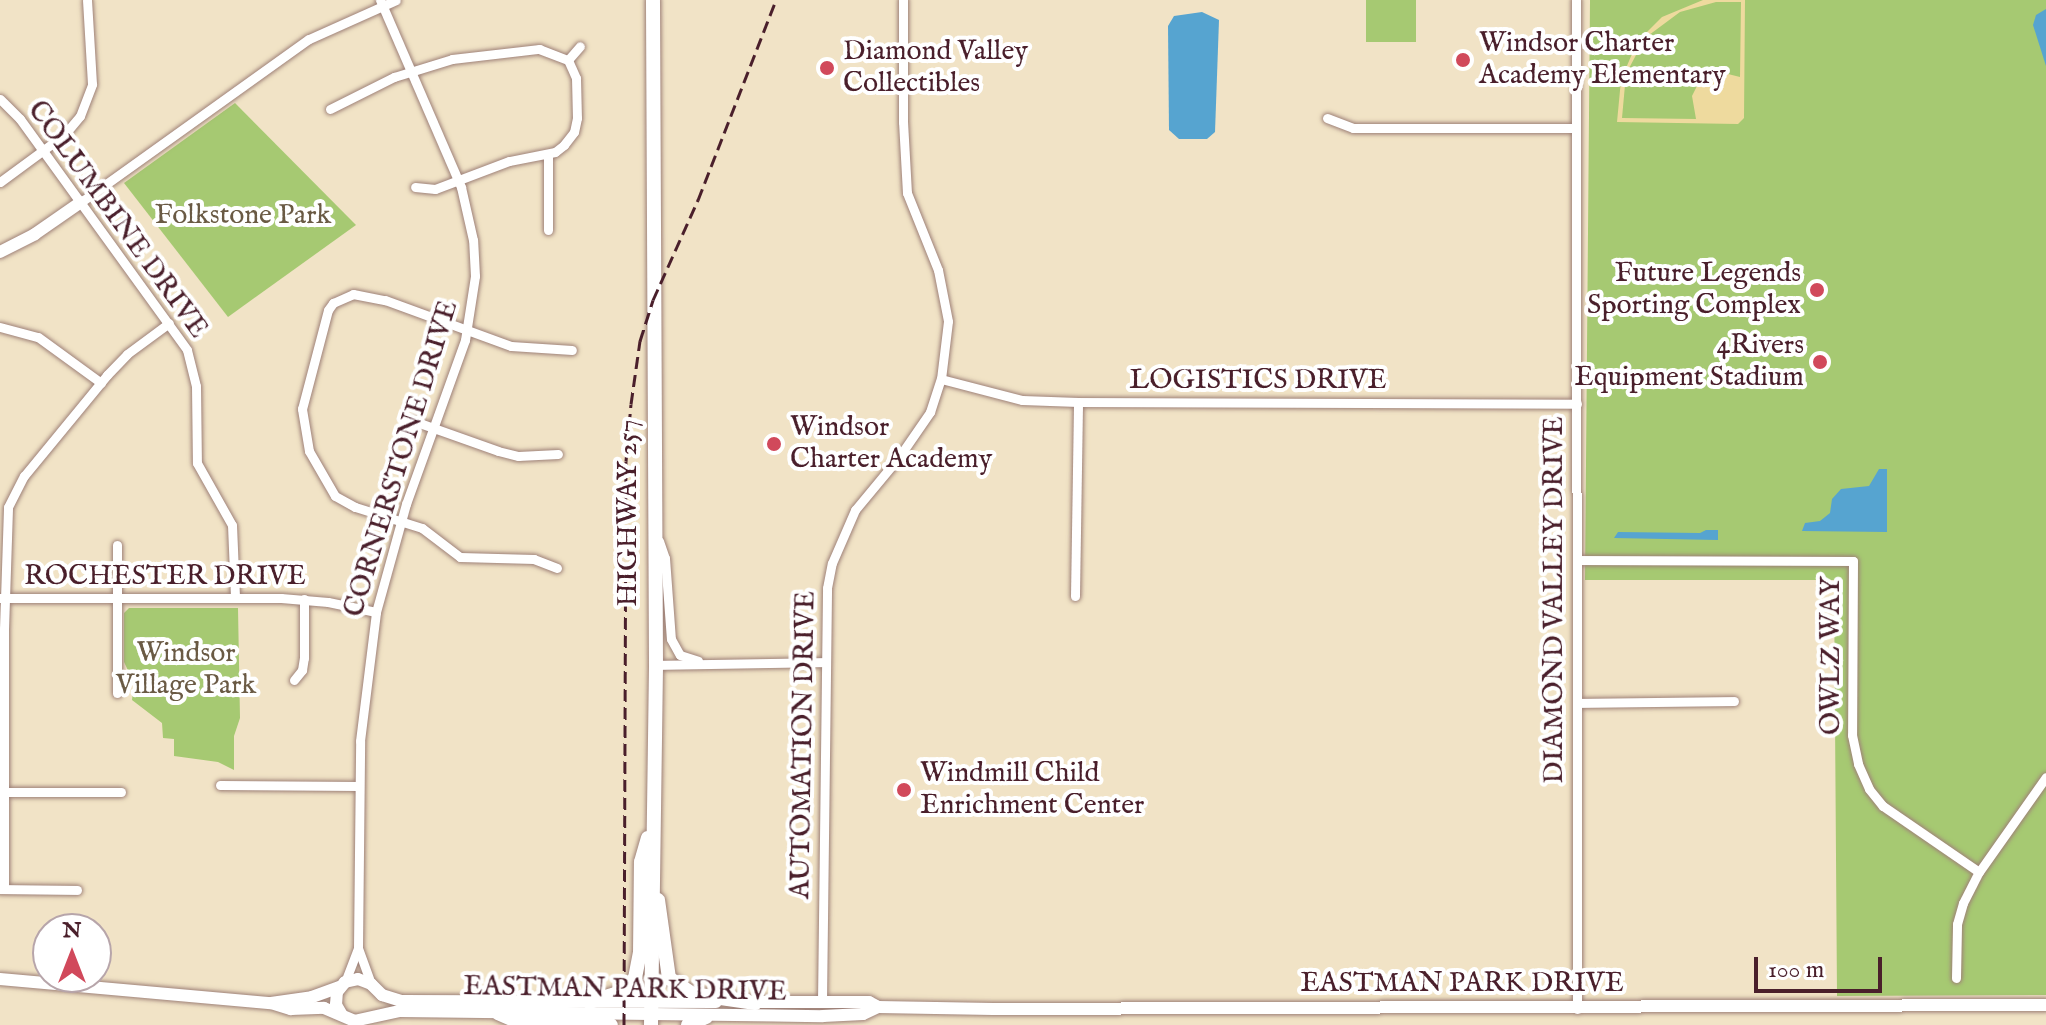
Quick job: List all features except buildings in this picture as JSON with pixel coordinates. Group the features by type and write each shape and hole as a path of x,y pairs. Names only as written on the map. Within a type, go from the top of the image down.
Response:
{"main road":[{"name":"HIGHWAY 257","path":"651,1013 656,665 653,0"},
{"path":"589,1002 624,991 635,978 640,953 641,862 652,822"},
{"path":"653,885 663,918 664,962 669,978 682,990 693,994 755,1003"},
{"path":"498,1013 514,1020 611,1025"},
{"path":"688,1025 706,1017"}],"street":[{"path":"0,182 75,123 89,94 92,63 87,0"},
{"path":"0,252 35,234 309,39 381,2 396,0"},
{"name":"AUTOMATION DRIVE","path":"822,1002 827,588 847,525 930,412 941,379 948,321 938,270 907,193 904,169 903,0"},
{"name":"DIAMOND VALLEY DRIVE","path":"1576,0 1577,1009"},
{"name":"CORNERSTONE DRIVE","path":"373,987 358,948 363,703 376,612 400,521 467,330 473,297 474,258 470,221 458,180 381,2"},
{"path":"568,60 580,46"},
{"path":"330,109 410,71 452,59 513,50 547,50 568,60 577,83 576,128 564,145 548,155 509,161 435,189 415,187"},
{"name":"COLUMBINE DRIVE","path":"0,99 81,202 187,350 195,374 197,463 232,525 235,598"},
{"path":"1327,118 1353,128 1576,128"},
{"path":"548,155 548,230"},
{"path":"557,568 534,559 460,557 427,531 355,507 335,496 309,451 302,409 326,315 333,303 360,293 520,349 572,350"},
{"path":"77,890 2,889 5,499 127,354 169,323"},
{"path":"0,327 38,337 101,383"},
{"name":"LOGISTICS DRIVE","path":"941,379 1022,400 1577,404"},
{"path":"1075,596 1078,402"},
{"path":"411,420 518,456 558,454"},
{"path":"655,530 665,558 673,646 680,655 702,662"},
{"path":"117,545 117,693"},
{"name":"OWLZ WAY","path":"1577,560 1853,561 1852,735 1858,764 1869,789 1883,806 1979,872"},
{"name":"ROCHESTER DRIVE","path":"2,598 304,599 376,612"},
{"path":"294,680 302,670 304,658 304,599"},
{"path":"656,665 825,662"},
{"path":"1577,703 1734,701"},
{"path":"1956,978 1957,924 1979,872 2046,777"},
{"path":"220,785 359,786"},
{"path":"2,792 121,792"},
{"name":"CORNERSTONE DRIVE","path":"342,985 358,948"},
{"path":"0,979 271,1003 291,1009 324,1008 346,1020 368,1020 378,1001 373,987 358,979 312,997 271,1003"},
{"path":"342,985 336,998 346,1020"},
{"name":"EASTMAN PARK DRIVE","path":"373,987 391,1000 589,1002 651,1013 755,1003 869,1002 878,1007"},
{"name":"EASTMAN PARK DRIVE","path":"368,1020 399,1011 651,1013 706,1017 863,1014 878,1007 1577,1009 2046,1005"}],"green space":[{"path":"1366,0 1416,0 1416,42 1366,42"},
{"name":"Future Legends Sporting Complex","path":"1590,0 2046,0 2046,995 1837,996 1834,580 1585,580"},
{"name":"Folkstone Park","path":"235,103 356,225 228,317 124,183"},
{"name":"Windsor Village Park","path":"129,608 238,608 240,718 234,736 234,770 218,762 174,756 174,739 163,738 162,723 132,700 134,683 124,662 124,613"}],"sand":[{"path":"1703,0 1745,0 1744,118 1738,124 1617,122 1621,80 1637,42 1662,17","holes":["1716,2 1741,2 1740,77 1716,71 1701,78 1692,96 1696,119 1622,118 1626,74 1645,38 1680,12"]}],"water":[{"path":"2046,9 2046,66 2033,25 2036,15"},
{"path":"1202,12 1219,20 1215,132 1207,139 1179,139 1169,130 1168,26 1174,16"},
{"path":"1879,469 1887,469 1887,532 1802,531 1805,523 1820,521 1830,513 1832,499 1841,489 1869,486"},
{"path":"1718,530 1718,540 1614,538 1618,532 1700,533"}],"railway":[{"path":"624,1025 626,461 640,341 653,300 698,200 776,0"}],"place":[{"name":"Windsor Charter Academy Elementary","path":"1463,60"},
{"name":"Diamond Valley Collectibles","path":"827,68"},
{"name":"Future Legends Sporting Complex","path":"1817,290"},
{"name":"4Rivers Equipment Stadium","path":"1820,362"},
{"name":"Windsor Charter Academy","path":"774,444"},
{"name":"Windmill Child Enrichment Center","path":"904,790"}]}
